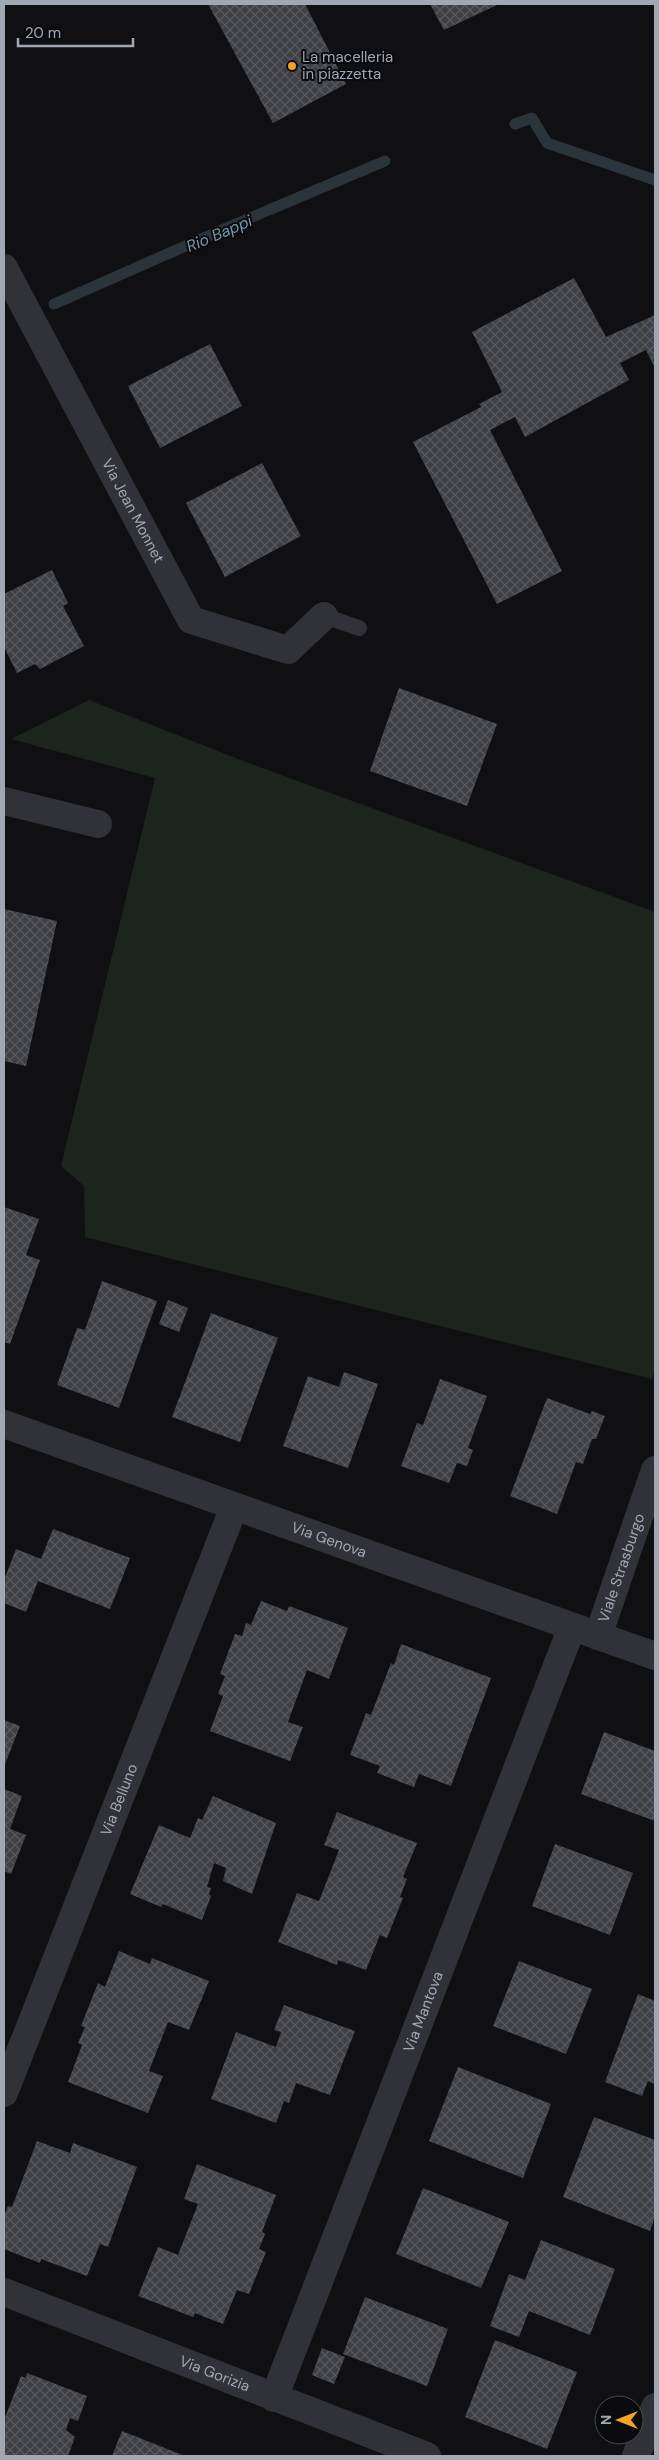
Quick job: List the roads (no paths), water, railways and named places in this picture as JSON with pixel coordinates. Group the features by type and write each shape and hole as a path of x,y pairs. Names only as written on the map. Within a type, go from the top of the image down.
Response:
{"street":[{"name":"Via Jean Monnet","path":"4,270 191,620 288,650 324,616"},
{"path":"4,801 98,824"},
{"name":"Via Genova","path":"4,1424 655,1656"},
{"name":"Viale Strasburgo","path":"598,1636 655,1470"},
{"name":"Via Belluno","path":"4,2093 234,1507"},
{"name":"Via Mantova","path":"274,2398 572,1628"},
{"name":"Via Gorizia","path":"4,2292 427,2456"},
{"path":"636,2456 655,2407"}],"lane":[{"path":"324,616 359,628"}],"waterway":[{"name":"Rio Bappi","path":"515,124 532,118 547,143 655,180"},
{"name":"Rio Bappi","path":"54,304 385,161"}],"place":[{"name":"La macelleria in piazzetta","path":"292,66"}]}
